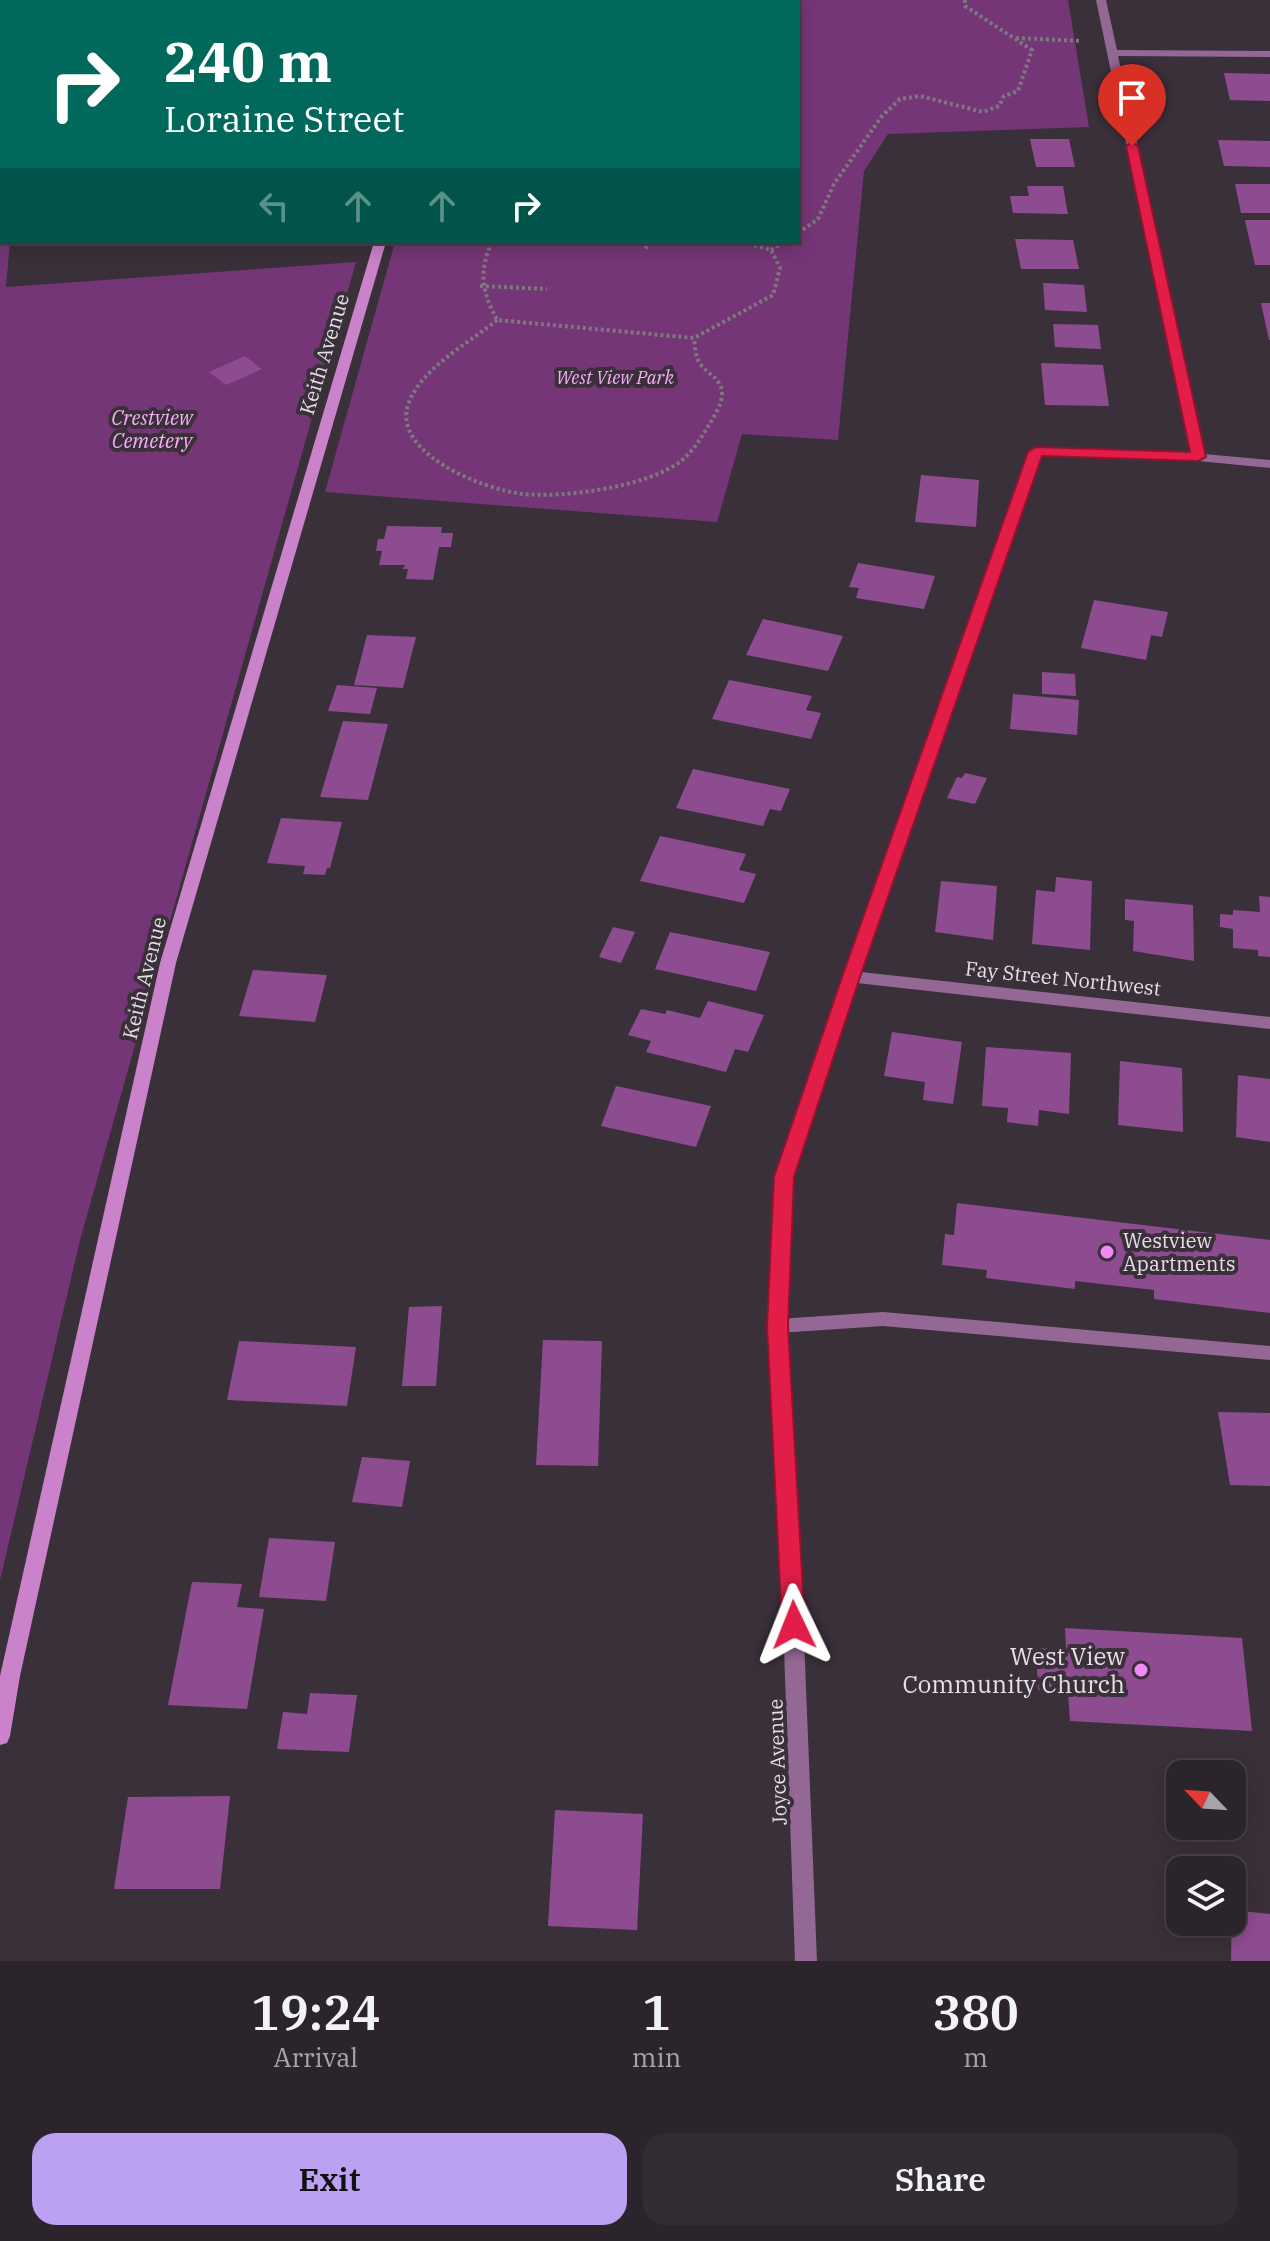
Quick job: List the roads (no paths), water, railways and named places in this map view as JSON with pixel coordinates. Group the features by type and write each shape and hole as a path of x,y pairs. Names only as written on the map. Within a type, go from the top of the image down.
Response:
{"street":[{"path":"1101,0 1198,457 1270,464"},
{"path":"1111,47 1270,54"},
{"name":"Keith Avenue","path":"0,1736 5,1677 168,963 379,244"},
{"name":"Joyce Avenue","path":"806,1961 791,1564 778,1326 784,1177 1036,452 1198,457"},
{"name":"Fay Street Northwest","path":"851,977 1270,1023"},
{"path":"778,1326 883,1319 1270,1353"}],"place":[{"name":"Westview Apartments","path":"1107,1252"},
{"name":"West View Community Church","path":"1141,1670"}],"park label":[{"name":"West View Park","path":"615,377"},
{"name":"Crestview Cemetery","path":"152,428"}]}
